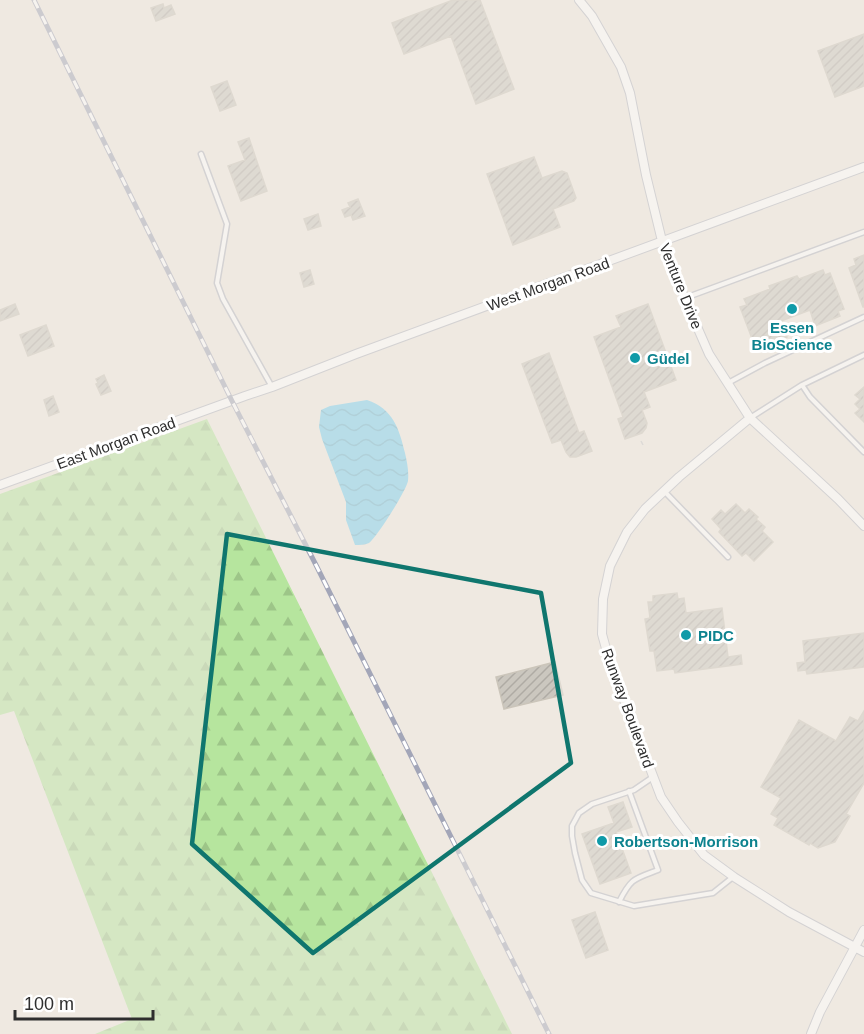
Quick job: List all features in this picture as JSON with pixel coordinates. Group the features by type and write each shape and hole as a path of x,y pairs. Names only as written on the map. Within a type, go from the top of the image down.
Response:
{"street":[{"name":"Venture Drive","path":"579,0 592,16 621,67 630,93 662,241 709,354 750,418 864,526"},
{"name":"West Morgan Road","path":"232,401 864,167"},
{"name":"East Morgan Road","path":"0,485 232,401"},
{"name":"Runway Boulevard","path":"750,418 664,491 645,509 627,532 610,566 603,598 602,634 610,663 661,797 704,855 789,912 864,952"},
{"path":"811,1034 820,1012 864,930"}],"lane":[{"path":"201,154 227,224 217,283 223,299 272,387"},
{"path":"685,298 864,232"},
{"path":"728,383 765,363 864,317"},
{"path":"750,418 802,385 864,355"},
{"path":"802,385 810,397 864,452"},
{"path":"664,491 728,557"},
{"path":"653,777 629,791 592,804 579,813 572,826 572,836 582,880 591,892 634,906 713,893 734,877"},
{"path":"619,902 633,880 658,870 629,791"}],"path":[{"path":"642,441 643,445"}],"highlighted area":[{"path":"227,534 541,593 571,763 313,953 192,844"}],"green space":[{"path":"207,419 512,1034 95,1034 132,1019 14,711 0,715 0,494"}],"water":[{"path":"367,400 383,409 394,421 403,444 408,481 397,503 373,539 367,544 355,545 346,520 346,502 319,427 321,410 330,406"}],"building":[{"path":"453,0 480,0 514,89 476,104 451,36 404,54 392,23"},
{"path":"163,4 164,8 171,5 175,14 156,21 151,8"},
{"path":"864,34 864,86 835,97 818,51"},
{"path":"227,81 236,105 220,111 211,87"},
{"path":"249,138 267,191 241,201 228,166 245,160 238,142"},
{"path":"534,157 542,178 562,171 567,173 576,198 574,201 553,209 560,227 513,245 487,174"},
{"path":"358,199 365,216 353,220 351,215 345,217 342,210 350,207 348,203"},
{"path":"318,214 321,226 308,230 304,219"},
{"path":"864,255 863,307 849,268 856,265 854,259"},
{"path":"310,270 314,284 304,287 300,273"},
{"name":"Essen BioScience","path":"823,270 825,275 830,273 844,309 838,311 840,316 815,326 810,310 781,321 787,337 756,349 740,307 747,305 744,299 770,289 769,286 797,276 799,279"},
{"path":"15,304 19,314 0,321 0,310"},
{"name":"Güdel","path":"648,304 676,380 644,392 650,407 642,410 647,423 646,428 642,433 625,439 618,419 623,417 594,337 621,327 616,316"},
{"path":"46,325 54,346 28,356 20,335"},
{"path":"549,353 579,433 584,431 592,451 576,457 570,457 561,440 552,443 522,364"},
{"path":"104,375 111,391 101,395 96,379"},
{"path":"864,387 864,422 855,413 860,409 855,404 860,399 855,395"},
{"path":"53,396 59,412 49,416 44,400"},
{"path":"736,504 745,513 749,509 758,517 756,519 765,527 762,531 773,542 754,561 746,553 742,556 719,532 721,529 712,519 721,510 725,514"},
{"name":"PIDC","path":"677,593 678,599 684,598 686,613 722,608 728,657 741,655 742,664 675,673 674,669 657,671 654,651 650,651 645,619 650,618 648,602 653,602 653,596"},
{"path":"864,633 864,667 807,674 806,670 798,671 797,663 805,662 803,641"},
{"path":"555,662 563,695 504,709 496,677"},
{"path":"864,711 864,783 846,814 850,816 835,842 818,848 774,825 778,818 771,814 781,798 761,787 799,720 836,741 850,717 858,721"},
{"name":"Robertson-Morrison","path":"623,802 632,827 616,832 631,873 600,884 582,834 614,823 608,807"},
{"path":"595,912 608,950 586,958 572,920"}],"railway":[{"path":"34,0 549,1034"}],"place":[{"name":"Essen BioScience","path":"792,309"},
{"name":"Güdel","path":"635,358"},
{"name":"PIDC","path":"686,635"},
{"name":"Robertson-Morrison","path":"602,841"}]}
